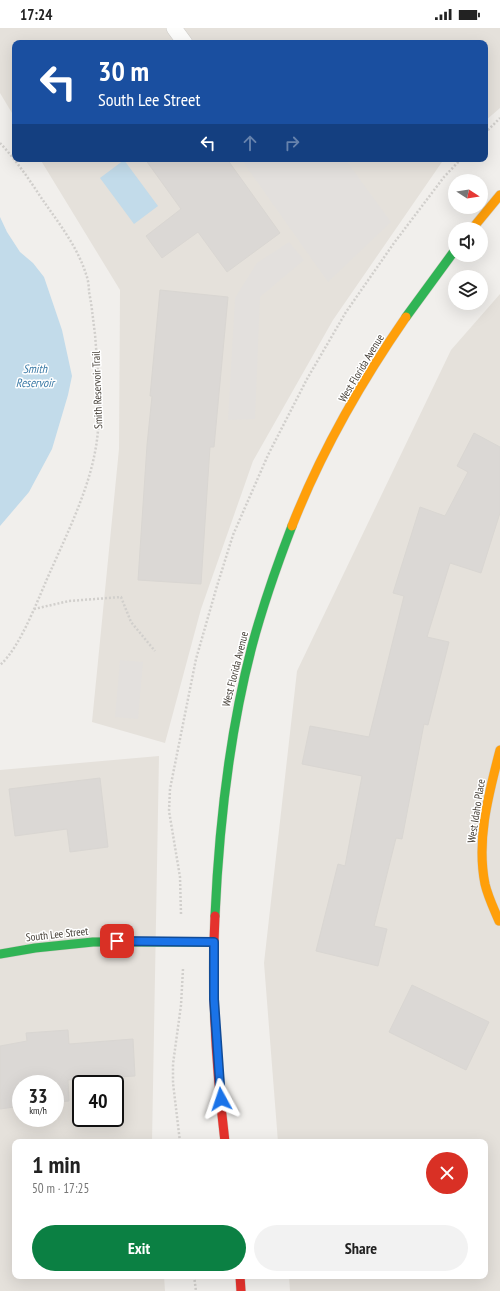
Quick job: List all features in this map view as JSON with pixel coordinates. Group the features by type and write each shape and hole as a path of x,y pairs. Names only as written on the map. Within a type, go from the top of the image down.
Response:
{"street":[{"path":"478,222 500,195"},
{"name":"West Florida Avenue","path":"225,1139 214,1007 214,942 222,810 228,763 247,665 260,617 274,576 292,528 312,482 338,430 367,379 400,326 448,259"},
{"name":"West Idaho Place","path":"499,921 484,879 482,863 483,834 500,750"},
{"name":"South Lee Street","path":"0,954 69,943 117,941 214,942"},
{"path":"240,1279 241,1291"}],"lane":[{"path":"174,28 183,40"}],"path":[{"path":"488,130 500,118"},
{"name":"Smith Reservoir Trail","path":"0,143 12,155"},
{"name":"Smith Reservoir Trail","path":"0,665 5,661 14,648 34,609 71,523 89,477 98,436 99,416 99,388 93,316 87,275 76,251 62,228 17,162"},
{"path":"180,1139 173,1083 173,1064 182,1005 182,942 180,877 169,811 170,789 196,659 216,586 234,534 268,455 306,379 346,312 394,243 435,189 458,162"},
{"path":"34,609 69,601 121,597 131,622 155,650"},
{"path":"194,1279 196,1291"}],"shaded area":[{"path":"0,28 500,28 500,108 488,118 488,40 12,40 12,113 0,93"},
{"path":"42,162 442,162 333,320 253,461 201,609 165,743 92,722 119,449 120,290"},
{"path":"243,162 347,162 391,222 328,282"},
{"path":"289,242 304,260 260,297 255,419 228,420 235,298 257,263"},
{"path":"500,294 500,1291 290,1291 289,1279 488,1279 488,1139 278,1139 264,963 297,671 451,350 486,310 488,310 488,308"},
{"path":"120,660 143,662 138,719 115,717"},
{"path":"159,756 152,1139 12,1139 12,1279 164,1279 165,1291 0,1291 0,770"}],"water":[{"path":"121,162 125,162 158,206 134,224 100,178"},
{"name":"Smith Reservoir","path":"0,217 7,232 20,252 33,263 44,277 62,330 72,376 52,449 29,492 0,526"}],"building":[{"path":"147,162 229,162 280,233 227,272 198,232 162,258 146,236 181,209"},
{"path":"160,290 228,297 214,447 210,447 201,584 138,580 147,445 152,396 150,396"},
{"path":"474,433 500,447 500,513 481,573 450,563 427,637 449,642 428,725 424,724 402,839 396,838 374,926 387,929 378,966 316,951 338,864 345,866 362,776 302,764 310,726 369,737 404,596 393,593 420,507 445,516 468,472 457,466"},
{"path":"100,778 108,847 70,852 67,829 15,836 9,789"},
{"path":"412,985 489,1022 466,1070 389,1032"},
{"path":"68,1030 69,1044 133,1039 135,1076 72,1075 72,1080 68,1080 69,1101 64,1101 64,1075 12,1075 12,1107 0,1109 0,1046 27,1041 26,1033"}],"traffic: fast":[{"path":"406,317 448,260"},
{"path":"215,916 222,814 237,713 256,631 270,585 292,526"},
{"path":"0,954 35,948 93,942 214,942"}],"traffic: slow":[{"path":"478,222 500,195"},
{"path":"292,526 303,498 343,418 373,367 406,317"},
{"path":"499,921 489,898 485,884 482,850 488,799 500,750"}],"traffic: jam":[{"path":"215,916 215,1029 225,1139"},
{"path":"240,1279 241,1291"}],"route":[{"path":"117,941 214,942 214,999 221,1099"}]}
